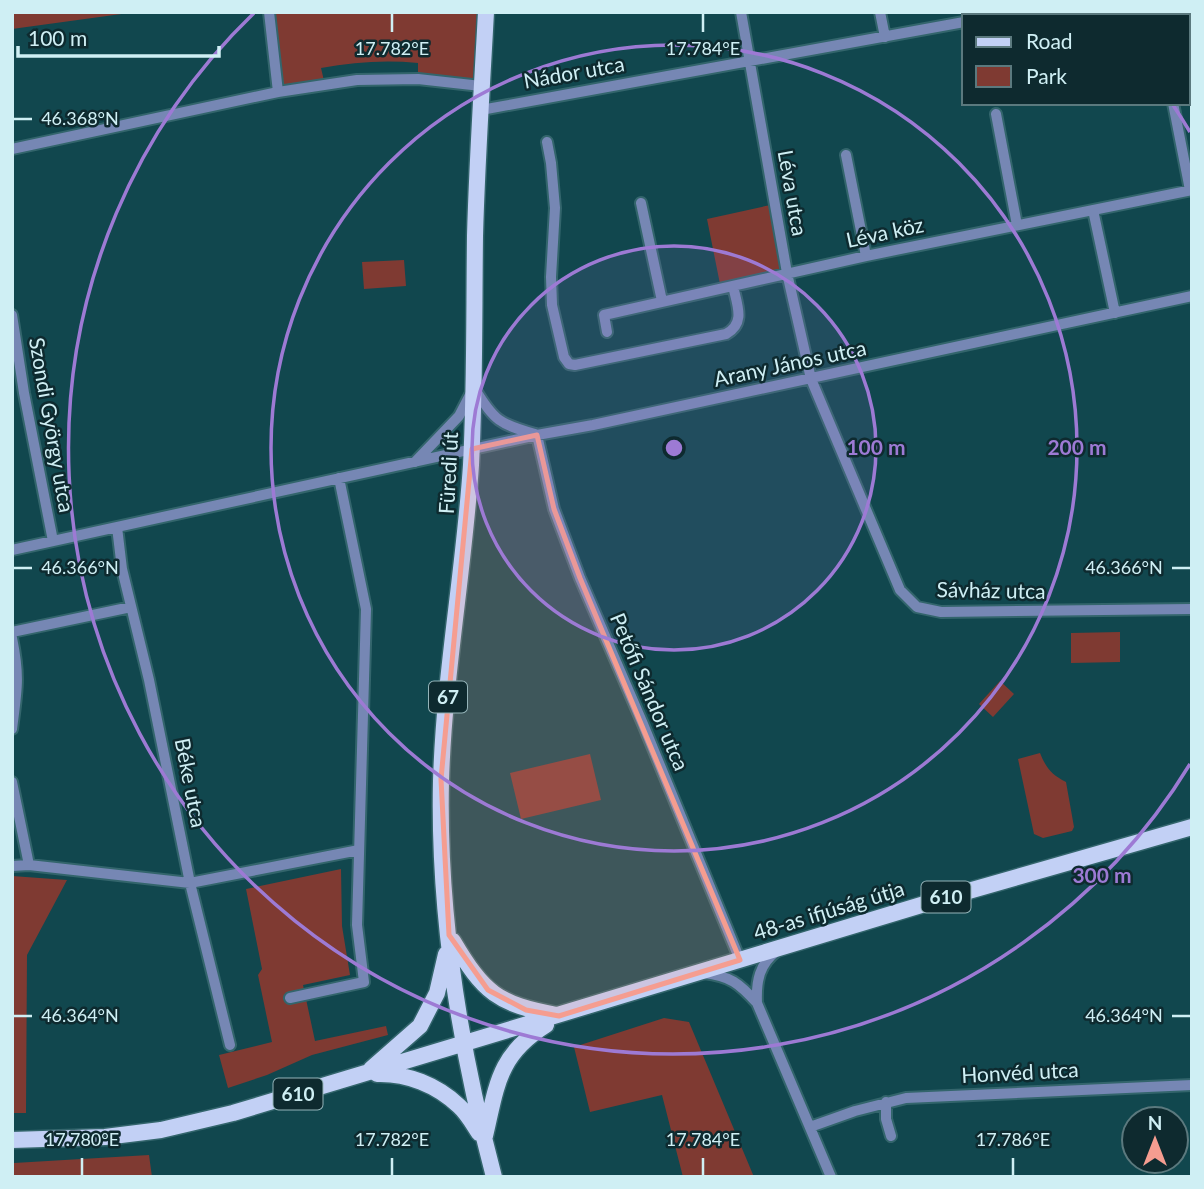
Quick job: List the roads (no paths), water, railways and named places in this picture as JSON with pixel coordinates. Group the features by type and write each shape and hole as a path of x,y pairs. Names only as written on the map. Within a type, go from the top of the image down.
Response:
{"main road":[{"name":"Füredi út","path":"449,935 441,779 472,449 475,233 486,12"},
{"name":"48-as ifjúság útja","path":"559,1016 783,946 1192,827"},
{"path":"449,935 473,974 488,990 505,1002 526,1010 559,1016"},
{"path":"364,1075 420,1026 437,993 449,935"},
{"name":"67","path":"449,935 465,1043 484,1141 494,1177"},
{"path":"484,1141 496,1087 505,1063 527,1038 559,1016"},
{"name":"610","path":"12,1140 105,1137 161,1130 233,1113 559,1016"},
{"path":"364,1075 391,1074 436,1088 461,1107 484,1141"}],"street":[{"path":"269,12 278,93"},
{"name":"Léva utca","path":"741,12 787,273 811,379"},
{"path":"880,12 885,37"},
{"name":"Nádor utca","path":"481,110 962,22"},
{"path":"12,149 278,93 356,80 393,79 481,86"},
{"path":"1173,105 1191,190"},
{"path":"996,114 1017,225"},
{"path":"547,142 555,208 552,305 564,357 569,363 575,365 726,334 734,330 738,323 739,314 733,286"},
{"path":"846,156 866,256"},
{"name":"Léva köz","path":"607,332 604,315 866,256 1191,190"},
{"path":"641,203 662,302"},
{"path":"1093,210 1115,313"},
{"name":"Arany János utca","path":"472,449 1192,296"},
{"name":"Szondi György utca","path":"12,315 24,393 53,541"},
{"name":"Sávház utca","path":"811,379 900,590 917,607 941,612 1192,609"},
{"path":"474,388 486,409 505,425 537,435"},
{"path":"415,461 459,416 474,388"},
{"name":"Petőfi Sándor utca","path":"537,435 554,509 580,578 740,960"},
{"path":"12,550 472,449"},
{"path":"290,998 364,982 357,925 366,609 339,478"},
{"name":"Béke utca","path":"117,527 122,569 149,680 190,883 230,1045"},
{"path":"12,632 131,607"},
{"path":"12,638 19,677 12,729"},
{"path":"12,782 29,865"},
{"path":"12,866 29,865 190,883 359,850"},
{"path":"757,1003 759,974 771,956 783,946"},
{"path":"699,973 725,976 736,982 757,1003 831,1177"},
{"name":"Honvéd utca","path":"810,1127 906,1098 1192,1086"},
{"path":"886,1102 886,1119 891,1136"}]}
